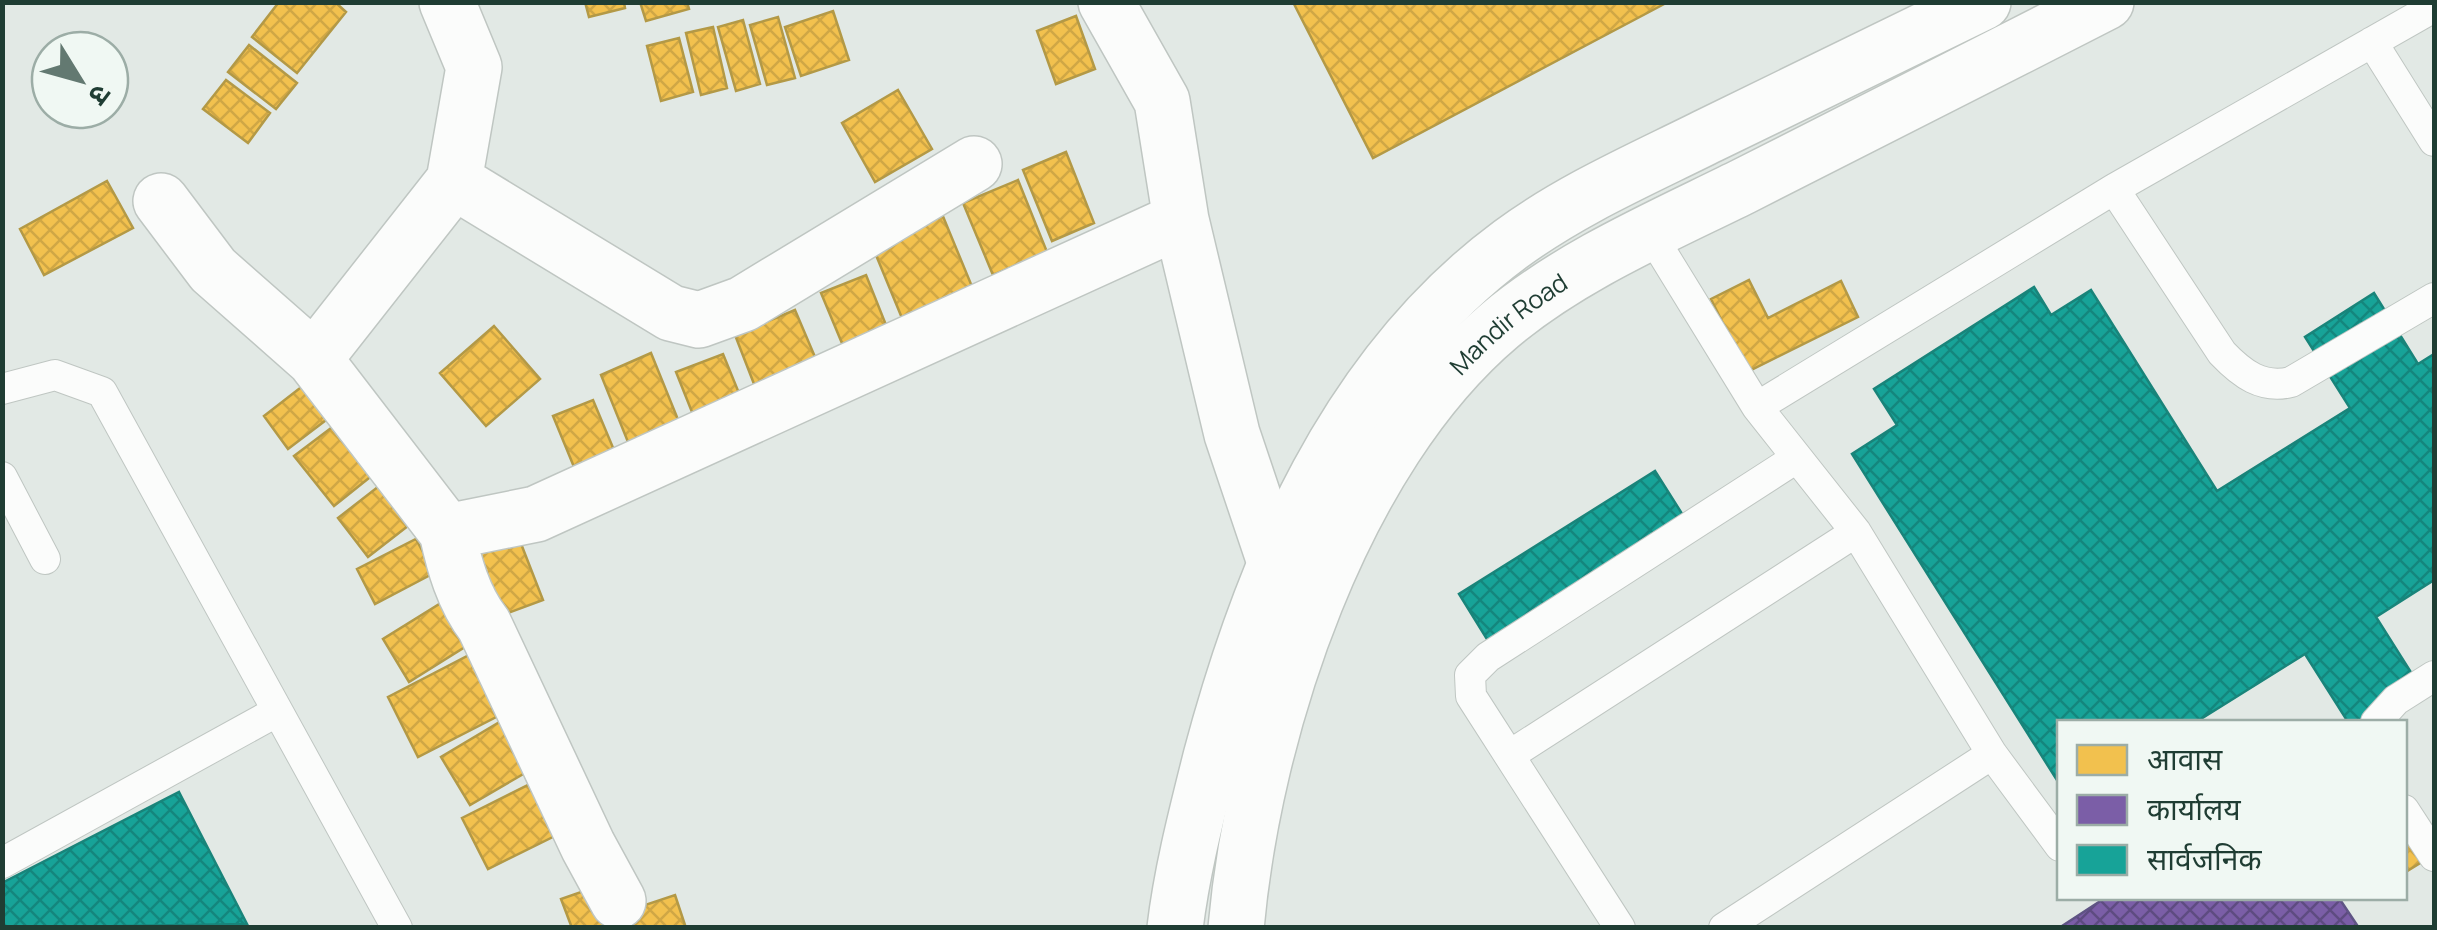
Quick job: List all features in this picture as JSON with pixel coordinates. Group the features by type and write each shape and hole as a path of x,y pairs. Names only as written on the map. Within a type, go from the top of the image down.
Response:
{"street":[{"path":"314,359 454,181 474,67 447,2"},
{"path":"1106,2 1162,101 1181,220 1232,434 1275,562"},
{"path":"1176,928 1186,858 1220,723 1275,562 1302,503 1354,415 1409,344 1478,270 1558,213 1982,2"},
{"name":"Mandir Road","path":"1236,928 1243,853 1259,779 1304,634 1350,522 1375,478 1464,360 1498,326 1538,296 1650,233 2106,2"},
{"path":"454,181 671,314 699,320 743,304 974,164"},
{"path":"161,202 213,270 314,359 447,532 456,573 473,611 484,625 618,901"},
{"path":"447,532 536,514 1181,220"}],"lane":[{"path":"1757,407 2114,189 2434,7"},
{"path":"2372,42 2434,141"},
{"path":"2114,189 2222,353 2237,369 2274,386 2291,382 2434,298"},
{"path":"1650,233 1757,407 1856,532 1992,754 2057,842"},
{"path":"2,389 55,375 102,392 397,928"},
{"path":"1620,928 1471,696 1470,675 1488,657 1795,459"},
{"path":"2,477 44,559"},
{"path":"1510,755 1856,532"},
{"path":"2378,720 2396,700 2434,676"},
{"path":"2,863 276,712"},
{"path":"1724,928 1992,754"},
{"path":"2407,815 2434,856"}],"building: आवास":[{"path":"279,2 335,2 346,12 297,73 252,37"},
{"path":"585,2 624,2 625,8 589,17"},
{"path":"640,2 687,2 689,9 646,21"},
{"path":"1293,2 1668,2 1373,158"},
{"path":"833,11 849,60 801,76 785,27"},
{"path":"1076,16 1095,69 1056,84 1037,31"},
{"path":"778,17 795,78 767,85 750,25"},
{"path":"743,20 760,84 736,91 718,27"},
{"path":"713,27 727,88 701,95 686,33"},
{"path":"679,38 693,92 661,101 647,46"},
{"path":"249,45 297,83 276,109 228,72"},
{"path":"226,80 270,113 248,143 203,109"},
{"path":"898,90 932,149 875,182 842,123"},
{"path":"1066,152 1094,223 1052,241 1023,170"},
{"path":"1018,180 1047,252 993,275 963,203"},
{"path":"107,181 133,228 44,275 20,229"},
{"path":"942,214 973,289 902,318 871,243"},
{"path":"866,275 888,330 844,348 821,293"},
{"path":"1749,280 1768,318 1841,281 1858,317 1747,372 1711,299"},
{"path":"795,310 818,364 756,389 735,335"},
{"path":"494,326 540,379 486,426 440,373"},
{"path":"651,353 681,427 630,447 601,375"},
{"path":"723,354 743,403 696,422 676,372"},
{"path":"313,378 338,411 288,449 264,416"},
{"path":"593,400 619,462 579,479 553,416"},
{"path":"351,413 389,462 334,506 294,456"},
{"path":"392,476 422,515 368,557 338,518"},
{"path":"518,536 543,600 489,620 464,557"},
{"path":"416,539 434,573 375,604 357,569"},
{"path":"449,598 476,640 409,682 383,639"},
{"path":"475,652 506,712 418,757 388,697"},
{"path":"508,717 537,766 470,805 441,757"},
{"path":"540,779 565,831 488,869 462,818"},
{"path":"2407,833 2425,860 2407,871"},
{"path":"601,885 616,928 572,928 561,899"},
{"path":"675,895 686,928 625,928 621,913"}],"building: कार्यालय":[{"path":"2102,900 2340,900 2359,928 2059,928"}],"building: सार्वजनिक":[{"path":"2034,287 2051,315 2091,290 2217,491 2350,408 2305,337 2374,293 2418,364 2434,354 2434,580 2376,617 2426,696 2388,720 2347,720 2305,654 2199,720 2057,720 2057,780 1852,454 1897,425 1874,389"},
{"path":"1655,471 1686,520 1490,644 1459,594"},
{"path":"179,792 247,924 2,928 2,883"}]}
